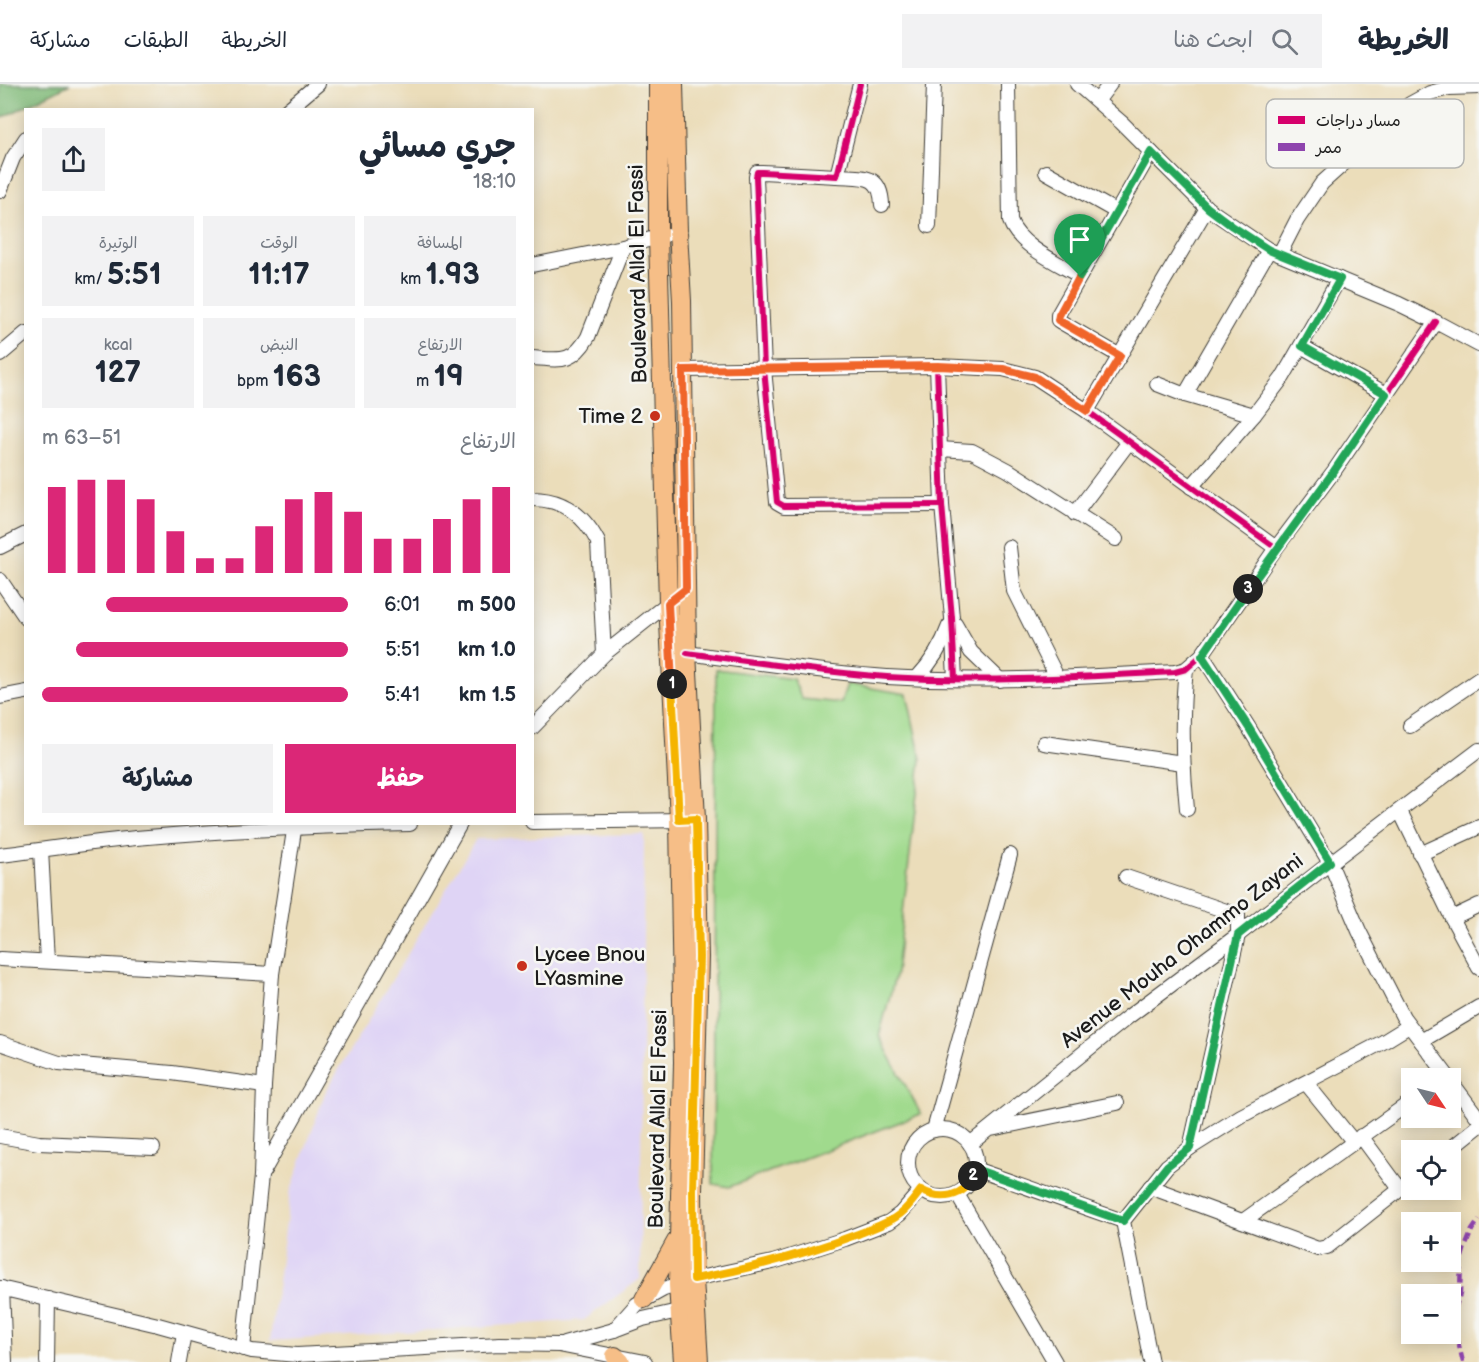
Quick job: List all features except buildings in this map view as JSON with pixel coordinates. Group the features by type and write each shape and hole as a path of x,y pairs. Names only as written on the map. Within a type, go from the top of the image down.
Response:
{"main road":[{"name":"Boulevard Allal El Fassi","path":"658,84 658,236 668,603 699,957 693,1191 683,1362"},
{"name":"Boulevard Allal El Fassi","path":"674,84 682,300 687,653 687,820 679,1237 686,1282"},
{"path":"644,1299 679,1237"},
{"name":"Boulevard Allal El Fassi","path":"687,1309 699,1362"}],"street":[{"path":"289,108 318,84"},
{"path":"837,176 860,84"},
{"path":"929,226 934,84"},
{"path":"1008,84 1010,221 1014,232 1027,243 1080,276"},
{"path":"1077,84 1098,100 1208,208 1274,252 1436,322 1479,345"},
{"path":"1098,100 1110,84"},
{"path":"1419,99 1448,86 1479,87"},
{"path":"0,191 24,141"},
{"path":"1120,356 1058,320 1080,276 1151,152"},
{"path":"1185,395 1274,252 1322,183 1339,168"},
{"path":"882,205 882,192 878,184 866,178 757,172 764,369 777,502 784,506 942,505"},
{"path":"1046,172 1117,212"},
{"path":"1087,411 1208,208"},
{"path":"534,265 622,247 678,232"},
{"path":"534,358 570,357 581,350 622,247"},
{"path":"1191,487 1254,416 1283,377 1340,279"},
{"path":"687,653 836,672 917,678 1000,680 1175,672 1186,669 1202,656 1276,548 1334,471 1436,322"},
{"path":"0,355 24,335"},
{"path":"1302,346 1386,394"},
{"path":"938,366 942,505 955,679"},
{"path":"683,370 938,366 1003,369 1035,377 1087,411 1276,548"},
{"path":"1157,384 1254,416"},
{"path":"1075,514 1129,442"},
{"path":"940,449 972,451 1008,470 1116,539"},
{"path":"534,499 547,499 562,504 580,516 592,530 598,542 604,654"},
{"path":"0,547 24,535"},
{"path":"1009,547 1014,591 1057,677"},
{"path":"0,580 24,615"},
{"path":"534,726 604,654 686,589"},
{"path":"917,678 932,662 944,643 952,618"},
{"path":"952,618 971,652 1000,680"},
{"path":"1202,656 1249,728 1330,862 1359,931 1409,1026 1441,1068"},
{"path":"1186,669 1183,695 1183,763 1187,809"},
{"path":"1410,726 1479,679"},
{"path":"0,697 24,692"},
{"path":"1044,743 1183,763"},
{"name":"Avenue Mouha Ohammo Zayani","path":"970,1144 1128,1017 1479,750"},
{"path":"1400,811 1479,968"},
{"path":"534,822 687,820"},
{"path":"0,855 133,838 183,829 365,825"},
{"path":"261,1176 459,825"},
{"path":"249,1354 272,974 295,826"},
{"path":"1420,854 1479,827"},
{"path":"41,850 46,961"},
{"path":"934,1130 1010,855"},
{"path":"1126,877 1238,915 1238,935 1190,1148"},
{"path":"1452,918 1479,905"},
{"path":"0,959 272,974"},
{"path":"1421,1041 1479,1007"},
{"path":"1151,1362 1123,1221 1167,1166 1190,1148 1241,1116 1383,1042 1409,1026"},
{"path":"0,1043 60,1063 172,1073 264,1086"},
{"path":"1150,1187 1310,1247 1322,1249 1327,1247 1400,1189 1306,1083"},
{"path":"1461,1095 1479,1119"},
{"path":"989,1129 1118,1103"},
{"path":"1243,1221 1401,1109"},
{"path":"1461,1140 1479,1126"},
{"path":"934,1130 954,1131 970,1144 974,1153 975,1169 970,1182 957,1194 938,1197 921,1190 913,1182 908,1161 916,1141 924,1134 934,1130"},
{"path":"0,1136 39,1143 153,1149"},
{"path":"975,1169 1123,1221"},
{"path":"614,1330 644,1299 686,1282 792,1257 889,1222 900,1214 921,1190"},
{"path":"957,1194 1055,1362"},
{"path":"5,1362 1,1288 158,1325 249,1354 296,1358 500,1344 559,1345 618,1359 645,1362"},
{"path":"47,1362 48,1299"},
{"path":"559,1345 614,1330 643,1319 687,1309"},
{"path":"179,1362 184,1334"}],"shaded area":[{"name":"Lycee Bnou LYasmine","path":"644,834 640,1279 584,1320 270,1341 290,1193 325,1093 476,839"}],"green space":[{"path":"0,84 70,84 0,119"},
{"path":"716,669 793,679 802,699 841,703 847,684 907,694 921,759 896,973 879,1036 921,1114 729,1187 713,1184"}],"marked path":[{"path":"1463,1362 1452,1317 1460,1294 1461,1260 1472,1230 1479,1220"}],"cycle path":[{"path":"860,84 837,176 757,172 756,177 764,369 777,502 784,506 942,505"},
{"path":"687,653 837,672 923,679 1067,677 1175,672 1186,669 1202,655 1276,548 1334,471 1436,322"},
{"path":"955,679 942,505 937,366 1003,369 1035,377 1087,411 1276,548"}],"place":[{"name":"Time 2","path":"655,416"},
{"name":"Lycee Bnou LYasmine","path":"522,966"}],"route":[{"path":"1151,152 1208,208 1232,226 1269,250 1340,279 1302,346 1386,394 1202,656 1249,728 1330,862 1238,935 1190,1148 1167,1166 1123,1221 975,1169 970,1182 957,1194 938,1197 921,1190 909,1206 889,1222 801,1254 738,1271 694,1279 693,1191 699,957 696,819 679,820 668,603 686,589 683,370 938,366 1003,369 1035,377 1087,411 1120,356 1058,320 1080,276 1151,152"}]}
